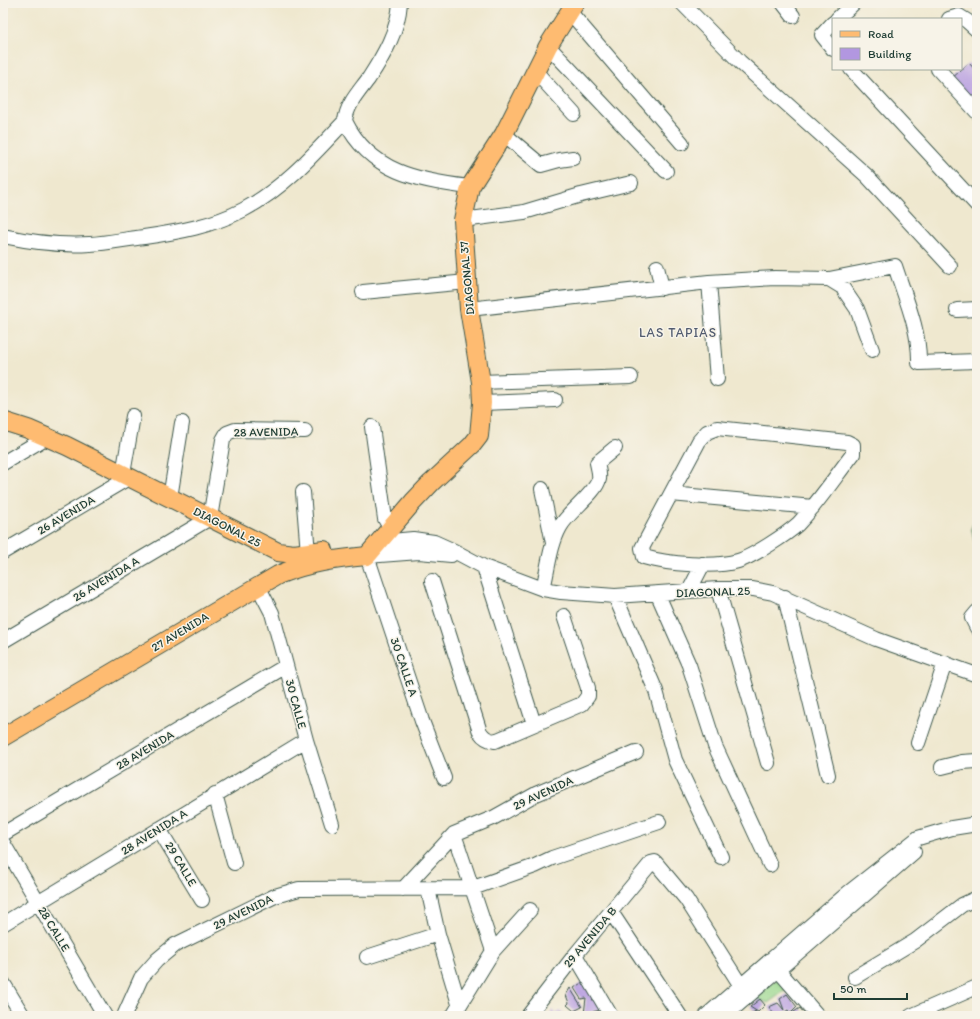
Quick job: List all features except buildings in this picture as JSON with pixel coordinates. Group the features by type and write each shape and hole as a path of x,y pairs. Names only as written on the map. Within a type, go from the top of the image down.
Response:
{"main road":[{"name":"DIAGONAL 37","path":"367,556 431,483 475,442 480,432 482,403 481,382 469,309 463,220 470,187 504,134 548,46 572,7"},
{"name":"DIAGONAL 25","path":"3,420 28,428 127,476 268,547 287,562 308,553 386,536"},
{"name":"27 AVENIDA","path":"3,737 258,586 287,562 367,556"}],"street":[{"path":"400,3 399,18 390,44 346,112 345,121 351,132 363,147 380,162 397,172 418,179 470,187"},
{"path":"682,3 740,62 867,176 950,266"},
{"path":"783,3 793,16"},
{"path":"838,18 854,3"},
{"path":"572,7 682,143"},
{"path":"952,18 959,16 977,30"},
{"path":"832,24 822,34 832,48"},
{"path":"548,46 666,171"},
{"path":"853,70 977,206"},
{"path":"939,70 977,112"},
{"path":"535,71 574,114"},
{"path":"3,236 49,243 91,244 178,232 213,223 244,209 272,190 309,159 345,121"},
{"path":"504,134 541,165 574,158"},
{"path":"463,220 524,212 581,195 631,183"},
{"path":"469,309 709,282 775,278 829,279 895,266 920,353 920,364 977,361"},
{"path":"657,267 662,288"},
{"path":"829,279 842,287 857,309 872,350"},
{"path":"363,292 467,282"},
{"path":"709,282 717,379"},
{"path":"957,310 977,309"},
{"path":"481,382 631,377"},
{"path":"482,403 556,400"},
{"path":"127,476 133,416"},
{"path":"170,498 182,423"},
{"path":"372,427 386,536"},
{"path":"717,428 847,442 853,445 853,454 797,524 773,542 738,561 703,564 656,560 644,557 642,548 671,494 700,441 707,432 717,428"},
{"name":"28 AVENIDA","path":"210,518 223,440 227,433 235,430 305,431"},
{"path":"3,463 47,437"},
{"path":"543,589 553,543 560,527 569,514 589,494 599,479 597,463 614,448"},
{"name":"26 AVENIDA","path":"3,552 127,476"},
{"path":"542,489 553,543"},
{"path":"304,492 308,553"},
{"path":"671,494 812,507"},
{"name":"26 AVENIDA A","path":"3,641 210,518"},
{"name":"DIAGONAL 25","path":"386,536 423,540 444,546 484,567 543,589 561,592 615,596 658,595 718,589 753,590 785,598 876,639 977,674"},
{"name":"DIAGONAL 25","path":"367,556 419,552 464,557"},
{"name":"30 CALLE A","path":"367,556 422,721 444,778"},
{"path":"689,591 703,564"},
{"path":"484,567 534,724"},
{"path":"432,580 482,735 488,739 495,740 582,704 588,696 588,688 564,616"},
{"name":"30 CALLE","path":"258,586 272,613 306,740 332,824"},
{"path":"718,589 768,763"},
{"path":"658,595 689,665 714,746 770,865"},
{"path":"615,596 656,691 675,760 722,857"},
{"path":"785,598 828,776"},
{"path":"977,612 972,618 977,628"},
{"path":"918,744 945,663"},
{"name":"28 AVENIDA","path":"3,834 286,666"},
{"name":"28 AVENIDA A","path":"3,924 306,740"},
{"name":"29 AVENIDA","path":"403,889 454,834 492,818 536,794 636,752"},
{"path":"942,767 962,762 977,761"},
{"path":"215,794 234,863"},
{"name":"29 AVENIDA","path":"124,1016 141,978 157,960 174,945 275,896 299,889 473,888 535,866 552,858 659,822"},
{"path":"706,1016 882,865 918,838 952,828 977,823"},
{"name":"29 CALLE","path":"159,829 202,900"},
{"path":"454,834 493,951"},
{"path":"732,1014 778,970 922,845 929,835"},
{"name":"28 CALLE","path":"3,843 105,1016"},
{"name":"29 AVENIDA B","path":"530,1015 575,955 650,863 655,862 686,899 741,986"},
{"path":"428,889 456,1010"},
{"path":"855,977 915,941 962,905 977,898"},
{"path":"456,1010 493,951 530,910"},
{"path":"611,912 680,1016"},
{"path":"367,957 438,934"},
{"path":"575,955 611,1016"},
{"path":"778,970 818,1016"},
{"path":"3,983 24,1016"},
{"path":"911,1016 977,988"}],"green space":[{"path":"977,516 977,552 971,528"},
{"path":"781,977 786,990 768,1003 749,996"}],"district":[{"name":"LAS TAPIAS","path":"678,332"}]}
